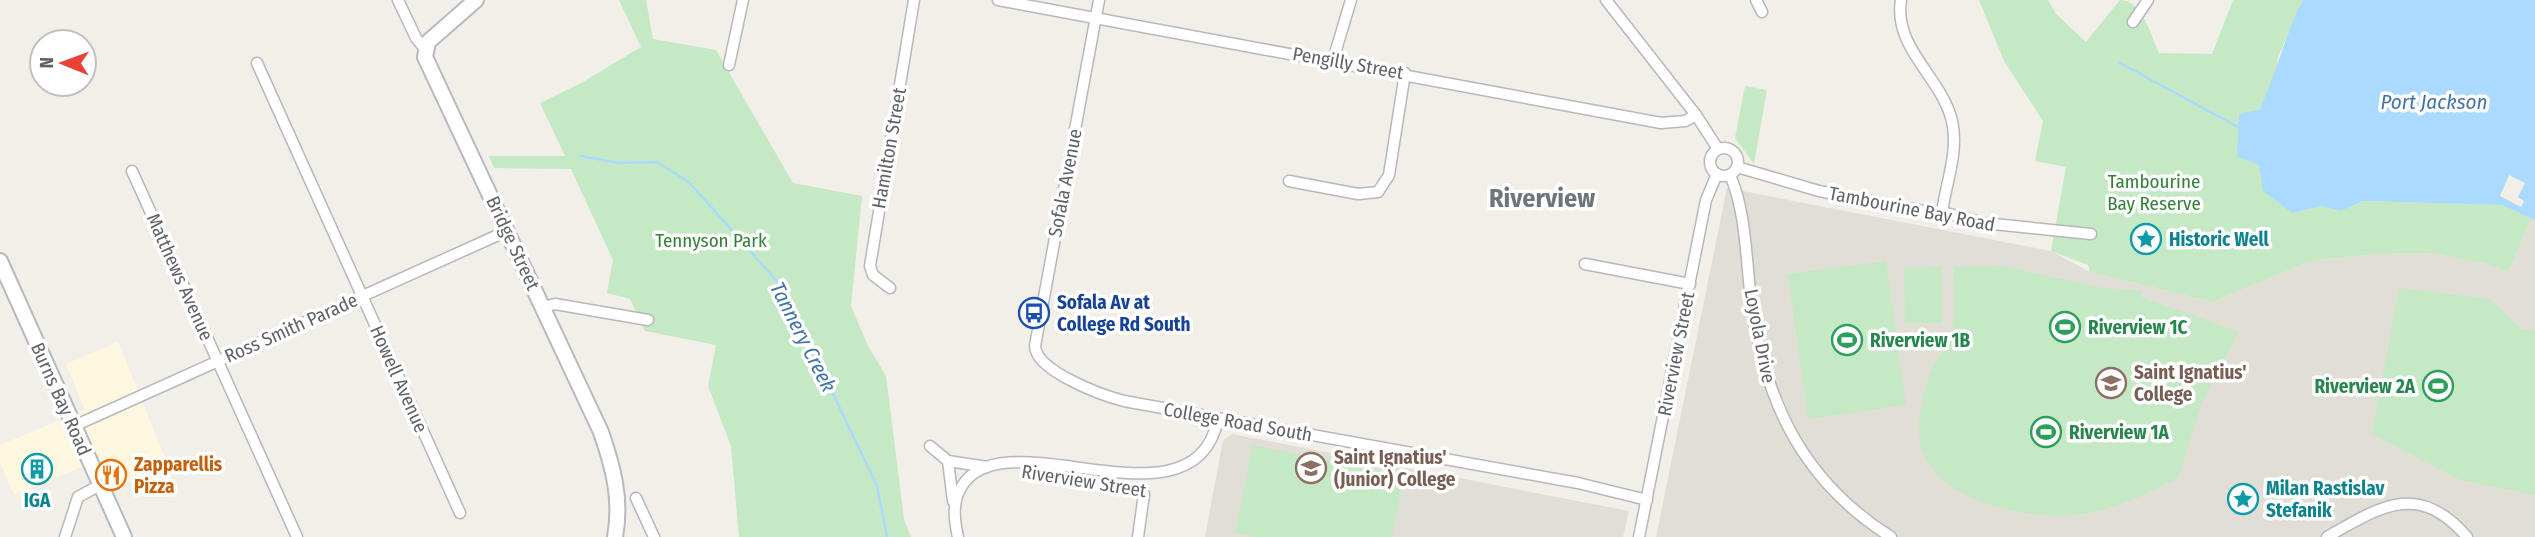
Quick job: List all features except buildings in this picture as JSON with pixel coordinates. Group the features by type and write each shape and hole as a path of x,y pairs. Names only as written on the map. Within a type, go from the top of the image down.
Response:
{"main road":[{"path":"424,48 432,36 476,0"},
{"name":"Bridge Street","path":"424,48 428,65 601,432 617,492 615,537"},
{"name":"Burns Bay Road","path":"0,261 124,537"}],"street":[{"name":"Bridge Street","path":"398,0 416,38 424,48"},
{"path":"729,65 743,0"},
{"name":"Hamilton Street","path":"890,288 873,275 870,266 914,0"},
{"name":"Pengilly Street","path":"998,0 1333,60 1661,123 1685,121 1696,115"},
{"name":"Sofala Avenue","path":"1042,364 1036,357 1035,345 1099,0"},
{"path":"1333,60 1351,0"},
{"path":"1606,0 1696,115 1718,149 1734,152 1734,171"},
{"path":"1756,0 1762,12"},
{"path":"1901,0 1902,32 1951,120 1952,155 1942,212"},
{"path":"2133,22 2148,0"},
{"name":"Howell Avenue","path":"257,63 460,513"},
{"path":"1289,181 1358,194 1378,192 1389,175 1405,74"},
{"name":"Riverview Street","path":"1639,537 1709,188 1717,174 1711,163 1718,149"},
{"name":"Matthews Avenue","path":"132,171 297,537"},
{"name":"Tambourine Bay Road","path":"1717,174 1734,171 1819,191 1923,211 1942,212 1984,223 2091,234"},
{"name":"Loyola Drive","path":"1734,171 1756,338 1765,375 1779,411 1800,448 1826,481 1856,511 1891,537"},
{"name":"Ross Smith Parade","path":"74,426 507,230"},
{"path":"1585,264 1690,284"},
{"path":"543,307 555,304 648,320"},
{"name":"College Road South","path":"1042,364 1111,398 1578,483 1647,500"},
{"path":"1199,470 1211,451 1218,419"},
{"path":"930,446 948,461 958,537"},
{"name":"Riverview Street","path":"948,461 1051,477"},
{"path":"954,508 964,481 990,467"},
{"path":"65,537 78,497 100,485"},
{"name":"Riverview Street","path":"1138,537 1141,494 1157,493"},
{"path":"636,498 654,537"},
{"path":"2328,537 2369,515 2406,501 2438,511 2467,537"}],"shaded area":[{"name":"Saint Ignatius' College","path":"1727,188 2051,251 2090,272 2213,302 2310,261 2375,254 2429,253 2484,263 2508,272 2532,218 2535,220 2535,537 1656,537"},
{"path":"118,342 168,465 111,489 98,460 14,495 0,462 0,445 85,410 66,364"},
{"name":"Saint Ignatius' (Junior) College","path":"1232,434 1629,511 1623,537 1205,537 1223,440"}],"green space":[{"name":"Tennyson Park","path":"619,0 646,0 653,39 716,50 793,183 862,196 851,306 867,344 886,376 904,519 911,537 739,537 731,446 708,386 716,345 645,331 630,299 607,293 613,260 571,169 494,168 489,156 565,156 540,103 583,82 641,47"},
{"name":"Tambourine Bay Reserve","path":"1979,0 2048,0 2056,14 2086,42 2120,0 2135,6 2140,12 2159,53 2212,54 2233,0 2303,0 2278,57 2276,75 2259,110 2259,165 2264,191 2292,213 2322,206 2341,211 2363,201 2502,205 2532,218 2508,272 2484,263 2429,253 2375,254 2310,261 2213,302 2090,272 2088,265 2051,251 2066,167 2035,161 2043,121 2004,61"},
{"path":"1745,86 1767,90 1754,164 1735,138"},
{"name":"Riverview 1B","path":"1886,261 1906,405 1808,419 1788,274"},
{"path":"2002,266 2102,288 2141,290 2141,297 2239,332 2203,400 2178,478 2108,508 2083,514 2038,515 2013,511 1963,493 1943,480 1928,463 1920,442 1920,414 1929,377 1952,328 1954,267"},
{"path":"1941,267 1942,323 1905,323 1904,268"},
{"path":"2399,288 2490,299 2521,329 2535,331 2535,495 2460,480 2372,434"},
{"path":"1253,445 1404,476 1392,537 1255,537 1235,533"}],"water":[{"name":"Port Jackson","path":"2303,0 2535,0 2535,220 2502,205 2363,201 2341,211 2322,206 2292,213 2263,191 2259,165 2237,156 2239,114 2259,110"}],"pier":[{"path":"2509,175 2525,183 2518,197 2524,201 2521,207 2500,196"}],"waterway":[{"path":"2120,63 2238,127"},
{"name":"Tannery Creek","path":"581,156 619,163 657,162 689,182 782,287 877,486 887,537"}],"place":[{"name":"Historic Well","path":"2146,239"},
{"name":"Sofala Av at College Rd South","path":"1034,313"},
{"name":"Riverview 1C","path":"2065,327"},
{"name":"Riverview 1B","path":"1847,340"},
{"name":"Saint Ignatius' College","path":"2111,383"},
{"name":"Riverview 2A","path":"2438,386"},
{"name":"Riverview 1A","path":"2046,432"},
{"name":"Saint Ignatius' (Junior) College","path":"1311,468"},
{"name":"IGA","path":"37,469"},
{"name":"Zapparellis Pizza","path":"111,475"},
{"name":"Milan Rastislav Stefanik","path":"2243,499"}],"district":[{"name":"Riverview","path":"1542,198"}]}
